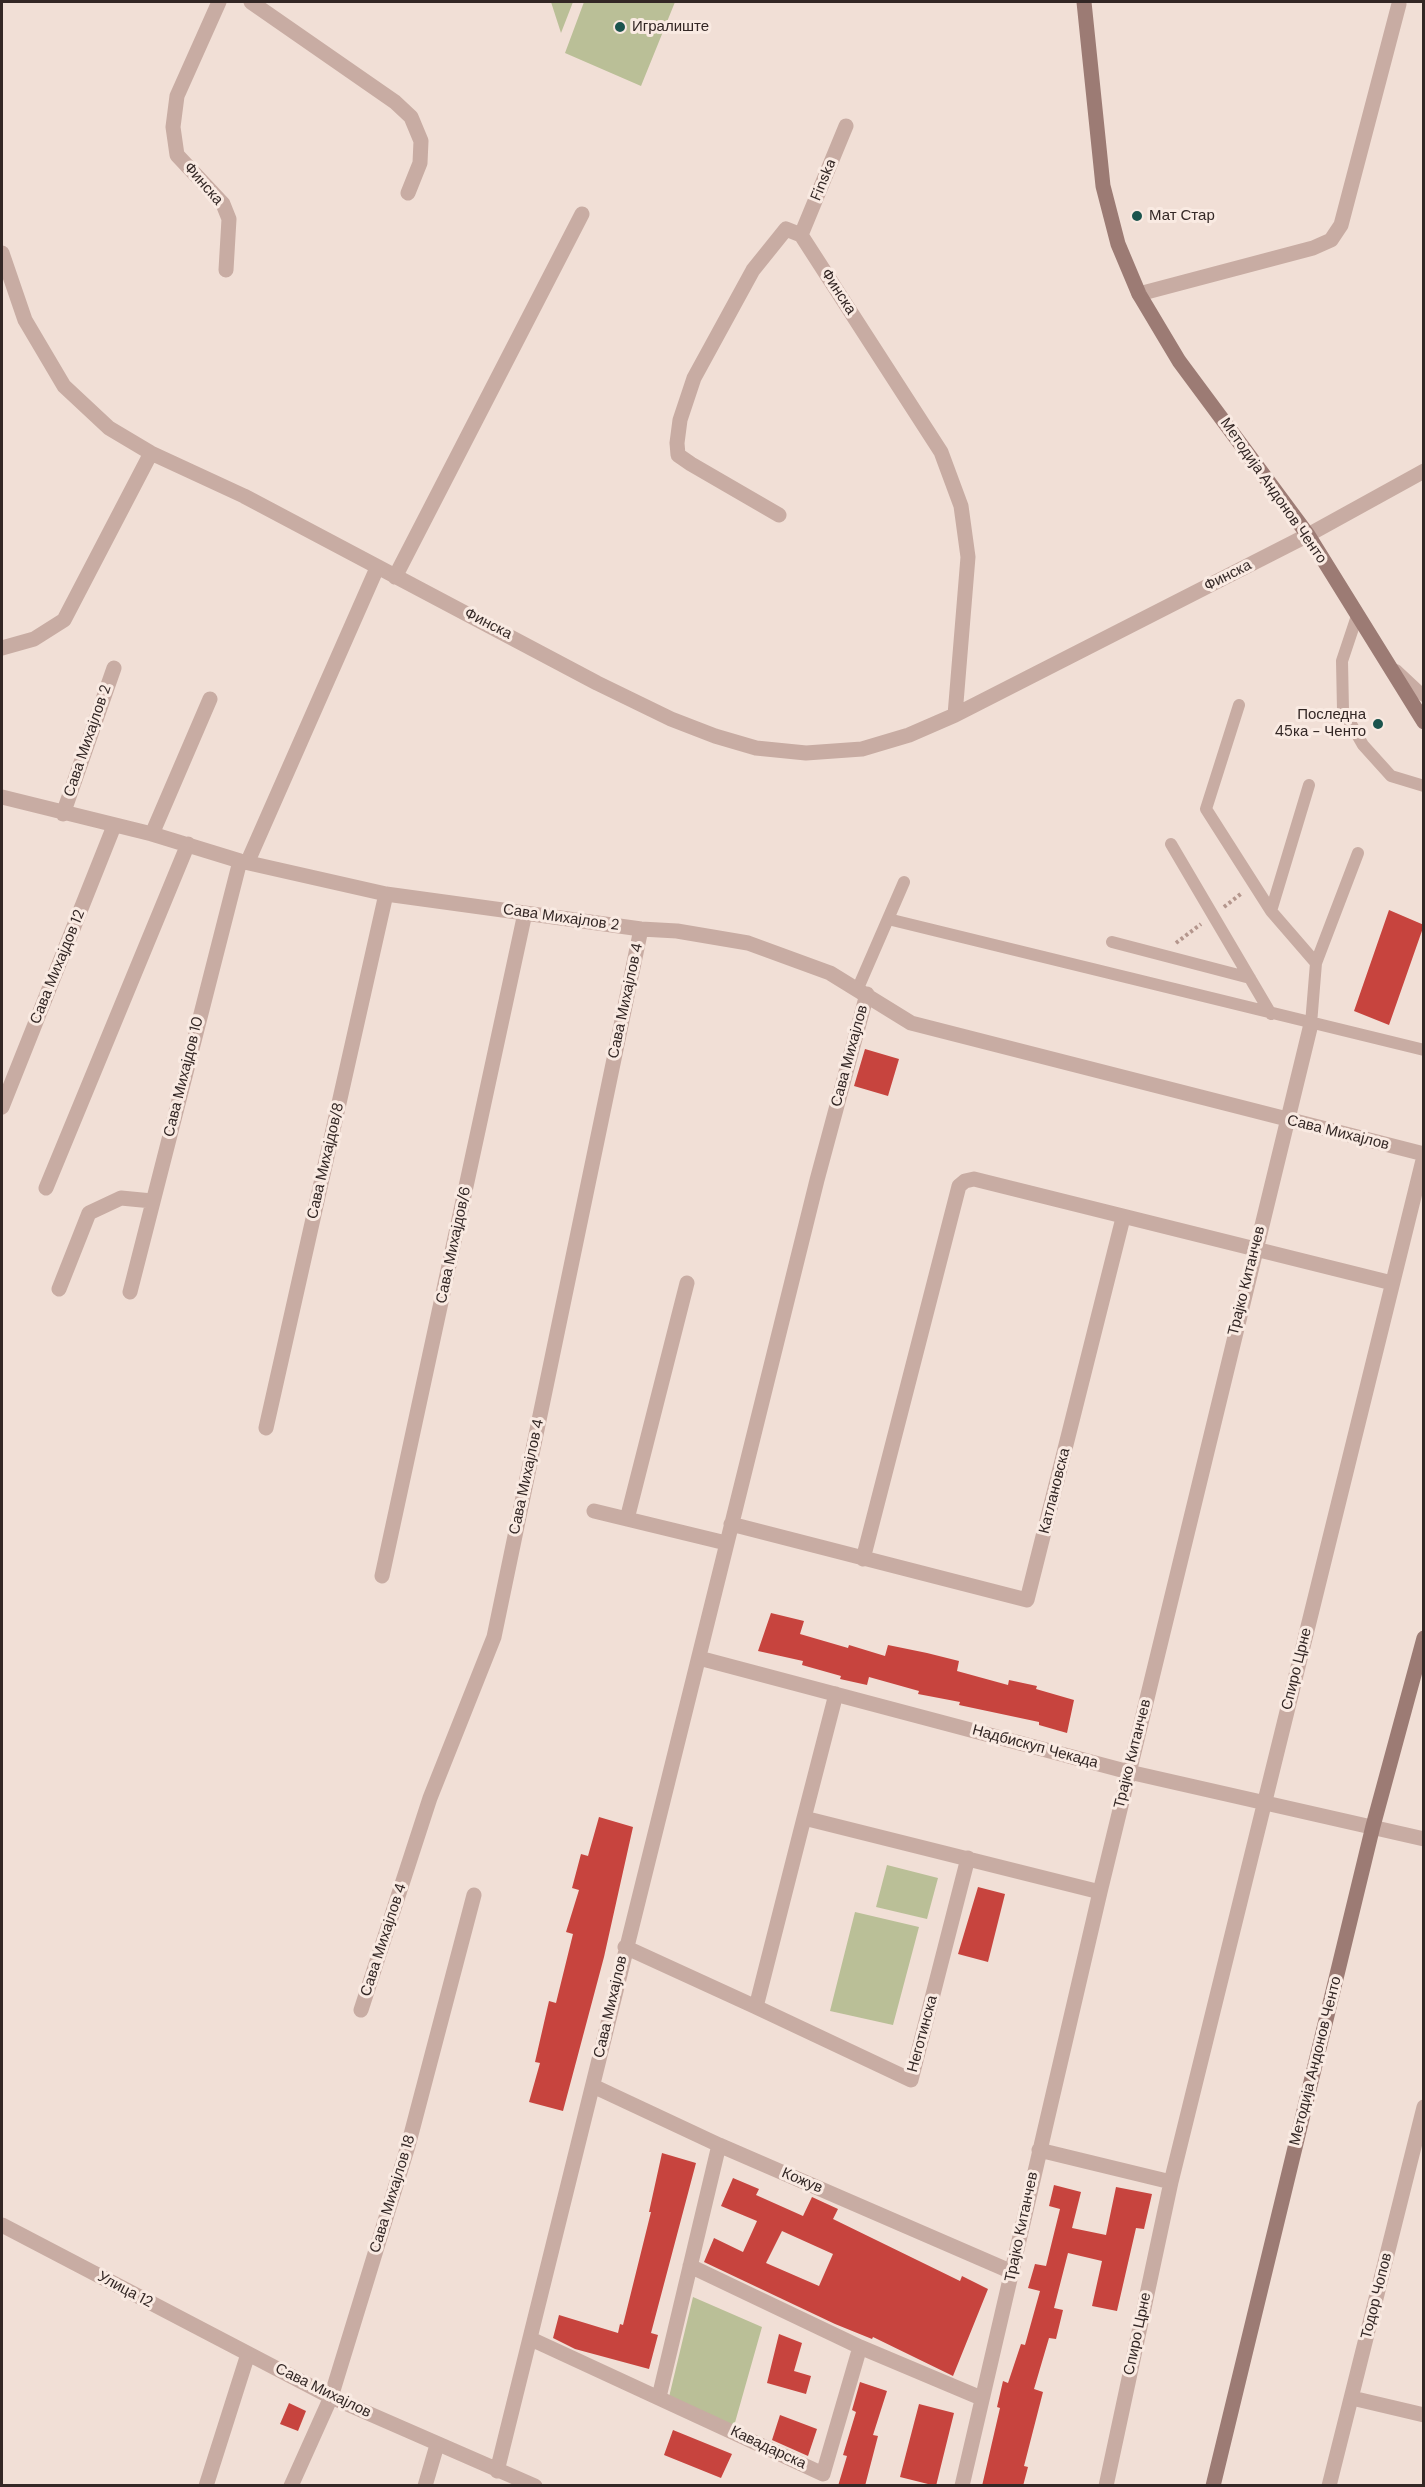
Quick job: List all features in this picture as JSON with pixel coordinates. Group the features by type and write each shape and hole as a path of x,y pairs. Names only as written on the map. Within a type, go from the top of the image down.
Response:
{"main road":[{"name":"Методија Андонов Ченто","path":"1084,2 1097,155 1118,244 1139,294 1179,361 1308,535 1424,722"},
{"name":"Методија Андонов Ченто","path":"1213,2486 1373,1826 1424,1638"}],"street":[{"name":"Финска","path":"219,2 177,96 173,127 177,155 223,204 229,219 226,270"},
{"path":"252,2 396,102 411,117 421,141 420,163 408,193"},
{"path":"1139,294 1313,248 1331,240 1341,225 1399,4"},
{"name":"Finska","path":"801,235 846,126"},
{"path":"394,577 582,214"},
{"path":"779,515 678,455 677,442 680,420 694,378 753,270 781,232 786,229 801,235"},
{"name":"Финска","path":"801,235 941,452 961,506 968,557 955,716"},
{"name":"Финска","path":"2,253 25,320 64,386 109,428 151,453 243,496 394,577 671,719 715,736 756,748 806,753 862,749 909,735 955,716 1308,535 1424,471"},
{"path":"2,648 34,639 64,620 151,453"},
{"path":"244,861 377,568"},
{"name":"Сава Михајлов 2","path":"63,814 114,668"},
{"path":"152,834 210,699"},
{"name":"Сава Михајлов 2","path":"2,797 63,814 152,834 244,861 386,894 641,929 677,931 748,943 804,962 862,991"},
{"name":"Сава Михајдов 12","path":"2,1107 114,826"},
{"path":"45,1188 188,844"},
{"name":"Сава Михајдов 10","path":"130,1292 152,1201 244,861"},
{"name":"Сава Михајдов/8","path":"266,1428 386,894"},
{"name":"Сава Михајдов/6","path":"382,1576 525,913"},
{"name":"Сава Михајлов 4","path":"361,2010 430,1798 494,1637 641,929"},
{"name":"Сава Михајлов","path":"497,2470 862,991 912,1023 1424,1155"},
{"name":"Трајко Китанчев","path":"962,2486 1100,1892 1311,1024"},
{"name":"Спиро Црне","path":"1106,2486 1171,2182 1424,1155"},
{"path":"863,1559 959,1186 974,1179 1123,1218 1255,1248 1392,1283"},
{"path":"59,1289 90,1213 121,1198 152,1201"},
{"name":"Катлановска","path":"731,1524 1027,1600 1123,1218"},
{"path":"627,1519 687,1283"},
{"path":"594,1510 726,1543"},
{"name":"Надбискуп Чекада","path":"699,1658 1129,1772 1424,1839"},
{"path":"756,2007 836,1694"},
{"path":"804,1818 1100,1892"},
{"name":"Неготинска","path":"625,1947 911,2079 968,1858"},
{"name":"Сава Михајлов 18","path":"291,2486 331,2397 408,2146 474,1895"},
{"name":"Кожув","path":"593,2086 719,2145 1012,2272"},
{"name":"Тодор Чопов","path":"1329,2486 1424,2107"},
{"path":"659,2397 719,2145"},
{"path":"1039,2150 1171,2182"},
{"name":"Улица 12","path":"2,2225 248,2354"},
{"path":"690,2266 860,2347 981,2398"},
{"name":"Кавадарска","path":"531,2339 824,2474 860,2347"},
{"path":"206,2486 248,2354"},
{"name":"Сава Михајлов","path":"248,2354 331,2397 526,2484"},
{"path":"1352,2398 1424,2415"},
{"path":"425,2486 437,2445"}],"lane":[{"path":"1357,616 1342,661 1343,710 1363,745 1391,776 1424,786"},
{"path":"1388,662 1424,696"},
{"path":"1239,705 1206,809 1271,911 1316,963"},
{"path":"1271,911 1309,785"},
{"path":"1171,844 1271,1014"},
{"path":"1311,1024 1316,963 1358,853"},
{"path":"862,991 904,882"},
{"path":"888,919 1424,1050"},
{"path":"1112,942 1250,978"}],"green space":[{"path":"551,2 573,2 561,33"},
{"name":"Игралиште","path":"584,2 675,2 641,86 565,53"},
{"path":"887,1865 938,1878 927,1919 876,1907"},
{"path":"855,1912 919,1927 893,2025 830,2011"},
{"path":"693,2297 762,2327 734,2426 669,2397"}],"building":[{"path":"1389,910 1424,925 1389,1025 1354,1011"},
{"path":"865,1049 899,1059 888,1096 854,1086"},
{"path":"771,1613 804,1621 800,1634 848,1648 849,1645 885,1656 888,1645 927,1653 959,1661 957,1671 1008,1685 1009,1680 1037,1686 1036,1689 1074,1700 1067,1733 1039,1725 1039,1722 918,1694 919,1691 869,1677 867,1685 840,1679 841,1676 802,1665 803,1661 758,1651"},
{"path":"599,1817 633,1827 604,1957 563,2111 529,2102 540,2063 535,2062 549,2001 556,2003 573,1934 566,1932 579,1890 572,1888 581,1854 588,1856"},
{"path":"978,1887 1005,1894 988,1962 958,1954"},
{"path":"662,2153 696,2163 651,2333 658,2335 649,2369 575,2349 553,2338 559,2315 618,2333 620,2324 623,2325 651,2212 649,2212"},
{"path":"733,2178 759,2189 756,2195 803,2216 812,2197 838,2209 833,2219 960,2281 962,2276 988,2289 953,2376 873,2337 872,2339 835,2324 704,2262 714,2238 743,2252 757,2221 721,2206","holes":["782,2231 833,2254 819,2286 766,2263"]},
{"path":"1054,2185 1081,2192 1072,2228 1106,2235 1116,2187 1152,2194 1144,2229 1136,2228 1117,2311 1092,2306 1102,2261 1068,2253 1054,2308 1063,2310 1056,2339 1049,2338 1034,2389 1043,2392 1024,2466 1028,2467 1023,2486 982,2486 1000,2408 997,2407 1003,2381 1008,2383 1021,2344 1025,2345 1040,2291 1028,2288 1035,2264 1046,2266 1060,2209 1049,2206"},
{"path":"779,2334 802,2343 794,2371 811,2376 806,2394 767,2383"},
{"path":"860,2382 887,2391 873,2435 878,2436 865,2486 838,2486 847,2456 843,2455 856,2412 852,2410"},
{"path":"289,2403 306,2411 298,2431 280,2424"},
{"path":"919,2404 954,2413 936,2486 900,2477"},
{"path":"780,2415 817,2429 808,2456 772,2440"},
{"path":"673,2430 732,2454 721,2478 664,2455"}],"place":[{"name":"Игралиште","path":"620,27"},
{"name":"Мат Стар","path":"1137,216"},
{"name":"Последна 45ка - Ченто","path":"1378,724"}]}
